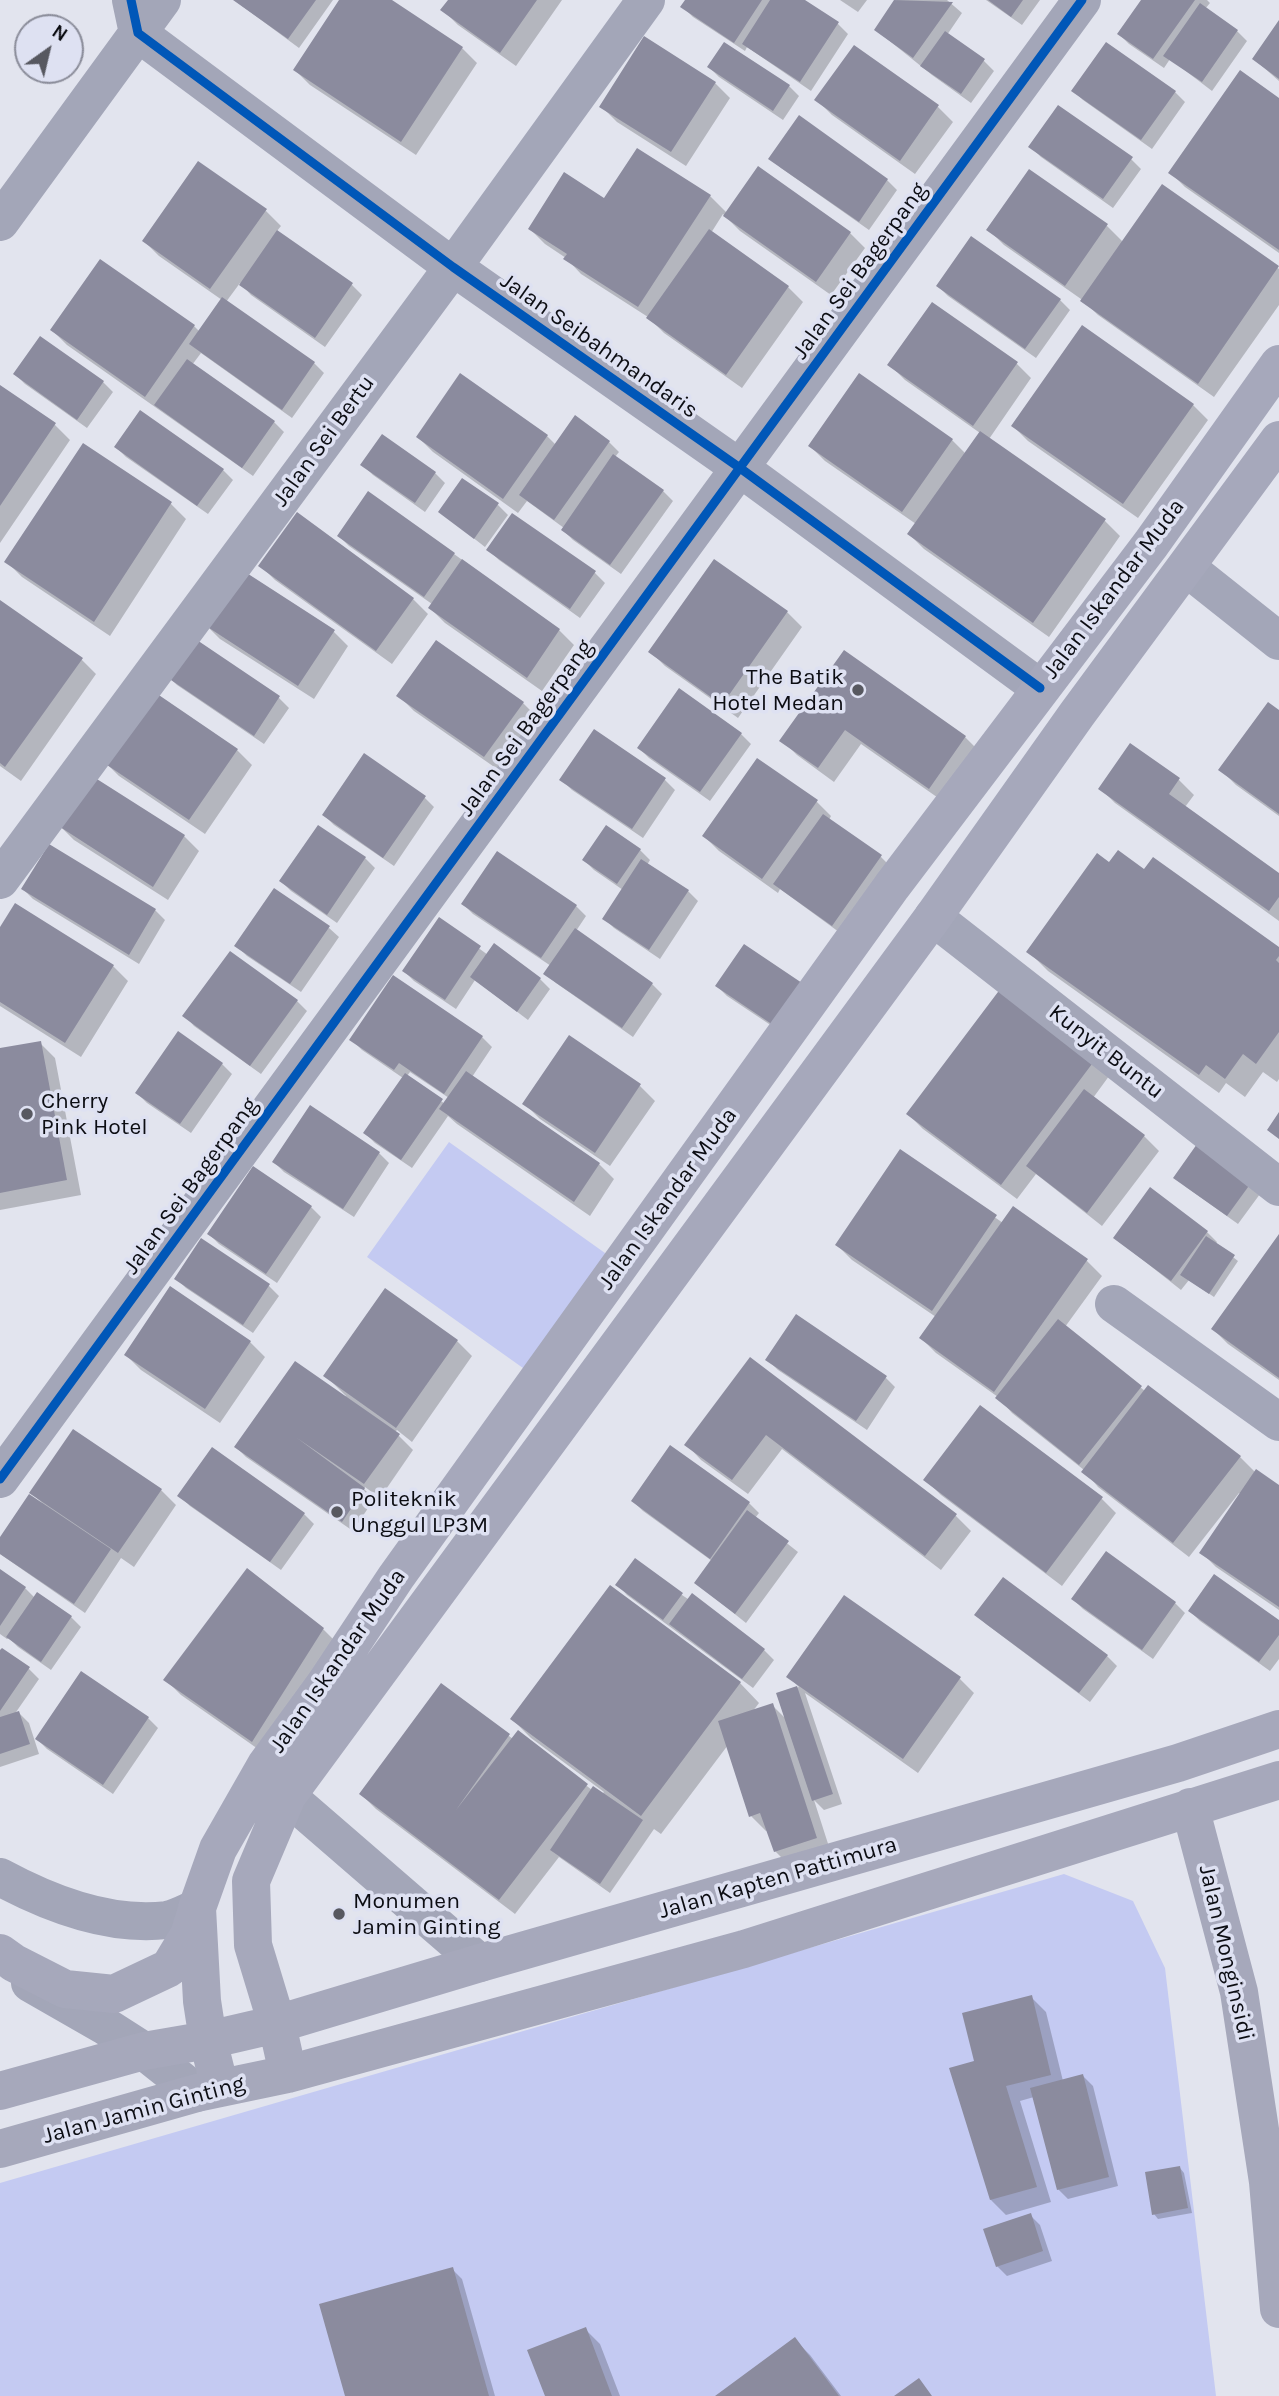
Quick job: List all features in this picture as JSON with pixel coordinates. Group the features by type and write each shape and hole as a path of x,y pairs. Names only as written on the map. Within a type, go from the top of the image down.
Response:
{"main road":[{"name":"Jalan Iskandar Muda","path":"209,2090 208,2040 202,2001 197,1908 218,1849 267,1765 396,1577 892,886 1151,544 1279,364"},
{"name":"Jalan Iskandar Muda","path":"288,2074 253,1945 251,1881 287,1796 933,917 1279,440"},
{"path":"799,1017 840,1043"},
{"name":"Jalan Kapten Pattimura","path":"276,2024 1178,1763 1279,1729"},
{"path":"288,2074 744,1949 1279,1780"},
{"name":"Jalan Monginsidi","path":"1190,1807 1240,1992 1274,2182 1275,2270 1279,2309"},
{"path":"0,1953 65,1989 114,1994 169,1968 189,1935 197,1908"},
{"path":"0,2091 144,2051 276,2024"},
{"name":"Jalan Jamin Ginting","path":"0,2148 209,2090 288,2074"}],"street":[{"path":"0,222 134,16 162,0"},
{"name":"Jalan Sei Bertu","path":"0,880 453,267 646,0"},
{"name":"Jalan Sei Bagerpang","path":"0,1479 1082,0"},
{"name":"Jalan Seibahmandaris","path":"134,16 453,267 740,468 1040,688"},
{"path":"1186,568 1279,641"},
{"name":"Kunyit Buntu","path":"933,917 1279,1187"},
{"path":"1114,1304 1279,1422"},
{"path":"287,1796 480,1963"},
{"path":"0,1877 89,1915 131,1920 169,1920 197,1908"},
{"path":"0,1961 42,1991 209,2090"}],"shaded area":[{"path":"449,1142 612,1258 530,1373 367,1257"},
{"path":"1064,1874 1133,1901 1165,1968 1216,2396 0,2396 0,2183"}],"building":[{"path":"233,0 316,0 288,39"},
{"path":"339,0 392,0 463,47 401,142 293,70"},
{"path":"448,0 537,0 500,53 440,10"},
{"path":"685,0 762,0 734,43 680,7"},
{"path":"770,0 805,0 839,22 800,82 742,44"},
{"path":"894,0 953,2 913,58 874,30"},
{"path":"988,0 1023,0 1011,17"},
{"path":"1141,0 1195,0 1153,59 1117,34"},
{"path":"1200,3 1238,30 1202,82 1163,56"},
{"path":"1279,20 1279,79 1252,59"},
{"path":"945,31 985,59 961,94 920,66"},
{"path":"644,36 716,82 671,152 599,107"},
{"path":"724,42 790,85 773,111 707,67"},
{"path":"1106,42 1176,91 1141,140 1071,91"},
{"path":"854,45 939,105 900,161 814,100"},
{"path":"1240,70 1279,98 1279,250 1168,173"},
{"path":"1058,105 1133,157 1103,199 1028,147"},
{"path":"799,115 888,179 859,222 768,159"},
{"path":"637,148 711,195 638,307 563,259 567,254 528,229 564,172 604,198"},
{"path":"198,161 267,209 210,289 142,241"},
{"path":"758,166 851,232 816,282 723,216"},
{"path":"1029,169 1108,224 1065,286 986,230"},
{"path":"1162,184 1279,266 1198,384 1080,301"},
{"path":"709,229 789,286 726,375 646,318"},
{"path":"277,230 353,283 315,338 239,285"},
{"path":"971,236 1061,299 1025,349 936,286"},
{"path":"100,259 195,325 145,397 50,330"},
{"path":"222,297 315,362 282,410 189,344"},
{"path":"932,302 1018,362 973,426 887,365"},
{"path":"1082,325 1194,404 1123,504 1011,426"},
{"path":"40,336 104,381 77,420 13,374"},
{"path":"187,359 275,421 242,468 154,405"},
{"path":"460,373 548,435 503,499 416,437"},
{"path":"859,373 953,439 902,512 808,446"},
{"path":"0,385 56,423 0,506"},
{"path":"140,410 224,469 197,506 114,447"},
{"path":"575,415 610,441 554,520 519,495"},
{"path":"980,431 1106,519 1033,623 907,534"},
{"path":"382,434 436,472 415,503 360,465"},
{"path":"83,443 172,502 94,622 4,562"},
{"path":"613,454 664,490 610,565 561,530"},
{"path":"462,478 499,503 474,539 438,512"},
{"path":"368,491 455,553 424,597 337,536"},
{"path":"297,512 414,598 376,651 258,566"},
{"path":"512,513 596,571 570,609 486,550"},
{"path":"462,559 560,629 527,678 428,608"},
{"path":"714,559 788,611 722,705 648,652"},
{"path":"239,568 335,630 298,686 203,624"},
{"path":"0,600 83,658 5,767 0,763"},
{"path":"191,636 280,696 254,736 165,676"},
{"path":"436,640 524,702 484,757 396,696"},
{"name":"The Batik Hotel Medan","path":"844,650 966,736 929,789 845,730 818,768 779,741"},
{"path":"679,688 742,733 700,792 637,748"},
{"path":"150,689 238,749 189,820 101,761"},
{"path":"1268,702 1279,710 1279,814 1218,770"},
{"path":"594,729 666,778 632,829 559,780"},
{"path":"1130,743 1180,778 1169,794 1279,873 1279,897 1269,911 1098,789"},
{"path":"364,753 426,796 383,858 322,815"},
{"path":"757,758 818,800 762,879 702,836"},
{"path":"89,774 185,835 153,887 57,825"},
{"path":"823,814 882,855 832,926 773,884"},
{"path":"318,825 366,857 327,915 279,881"},
{"path":"606,825 641,849 617,884 582,860"},
{"path":"49,844 156,909 129,955 21,889"},
{"path":"1118,850 1144,869 1153,857 1279,947 1276,960 1279,963 1279,1032 1256,1064 1243,1054 1225,1079 1206,1065 1199,1075 1026,952 1097,853 1109,862"},
{"path":"497,851 577,905 541,958 461,904"},
{"path":"641,859 689,890 649,950 602,919"},
{"path":"274,888 330,926 290,984 234,946"},
{"path":"15,903 114,965 65,1043 0,1002 0,927"},
{"path":"439,917 481,946 445,1000 402,971"},
{"path":"575,928 653,983 622,1028 543,974"},
{"path":"494,943 541,978 517,1012 470,977"},
{"path":"744,944 802,983 773,1025 715,986"},
{"path":"230,951 298,1000 250,1066 182,1016"},
{"path":"393,975 483,1036 444,1094 399,1063 394,1070 349,1040"},
{"path":"1004,984 1098,1056 1001,1185 906,1114"},
{"path":"178,1031 223,1063 180,1124 135,1093"},
{"path":"569,1035 641,1084 595,1153 522,1104"},
{"name":"Cherry Pink Hotel","path":"41,1041 67,1180 0,1193 0,1048"},
{"path":"466,1071 600,1163 574,1202 439,1109"},
{"path":"405,1073 443,1099 401,1160 363,1133"},
{"path":"1084,1089 1145,1135 1087,1213 1026,1166"},
{"path":"310,1105 380,1152 343,1209 272,1162"},
{"path":"1279,1112 1279,1139 1267,1130"},
{"path":"1197,1144 1251,1183 1227,1216 1173,1178"},
{"path":"900,1149 997,1215 932,1311 835,1245"},
{"path":"253,1166 312,1206 266,1274 207,1234"},
{"path":"1150,1187 1208,1231 1171,1281 1113,1238"},
{"path":"1013,1206 1088,1259 994,1392 919,1338"},
{"path":"1279,1234 1279,1378 1211,1329"},
{"path":"1206,1236 1235,1255 1209,1294 1180,1275"},
{"path":"201,1238 270,1284 243,1325 174,1279"},
{"path":"170,1286 251,1341 205,1409 124,1355"},
{"path":"385,1288 458,1340 396,1428 323,1376"},
{"path":"796,1314 887,1376 856,1421 765,1360"},
{"path":"1058,1319 1142,1386 1079,1465 995,1398"},
{"path":"750,1357 957,1514 925,1556 766,1435 732,1480 684,1445"},
{"path":"295,1361 400,1434 364,1484 297,1438 365,1488 342,1522 234,1447"},
{"path":"1148,1385 1241,1456 1173,1543 1081,1472"},
{"path":"980,1405 1103,1497 1046,1573 923,1480"},
{"path":"73,1429 162,1489 118,1553 29,1493"},
{"path":"670,1445 750,1502 710,1559 631,1501"},
{"path":"212,1447 305,1513 270,1562 177,1496"},
{"path":"1256,1469 1279,1485 1279,1607 1199,1553"},
{"path":"29,1494 111,1549 74,1604 0,1554 0,1537"},
{"path":"747,1510 789,1541 735,1614 694,1583"},
{"path":"1106,1551 1176,1602 1142,1650 1071,1599"},
{"path":"635,1558 683,1593 663,1620 615,1585"},
{"path":"247,1568 324,1628 252,1742 163,1680"},
{"path":"0,1569 26,1587 0,1626"},
{"path":"1214,1574 1279,1620 1279,1635 1259,1662 1188,1611"},
{"path":"1003,1577 1108,1655 1079,1693 974,1615"},
{"path":"610,1585 741,1682 641,1816 510,1719"},
{"path":"37,1592 72,1616 41,1662 6,1637"},
{"path":"692,1593 765,1649 742,1679 669,1624"},
{"path":"844,1595 961,1677 903,1759 786,1677"},
{"path":"2,1648 30,1667 0,1711 0,1650"},
{"path":"81,1671 149,1717 103,1785 35,1739"},
{"path":"441,1683 510,1734 456,1810 518,1730 588,1784 499,1900 359,1794"},
{"path":"797,1686 833,1794 812,1801 776,1693"},
{"path":"773,1703 817,1838 774,1852 760,1813 749,1817 718,1721"},
{"path":"19,1711 30,1744 0,1754 0,1717"},
{"path":"593,1786 643,1820 600,1884 550,1850"},
{"path":"1032,1995 1051,2075 1006,2086 1037,2187 990,2200 949,2068 974,2061 962,2013"},
{"path":"1083,2074 1109,2177 1057,2190 1030,2088"},
{"path":"1180,2166 1188,2208 1152,2215 1145,2172"},
{"path":"1031,2213 1043,2251 996,2267 983,2229"},
{"path":"453,2267 489,2396 345,2396 319,2304"},
{"path":"586,2327 612,2396 545,2396 527,2350"},
{"path":"795,2337 839,2396 715,2396"},
{"path":"919,2378 932,2396 894,2396"}],"cycle path":[{"path":"131,0 138,33 453,267 740,468 1040,688"},
{"path":"0,1479 1082,0"}],"place":[{"name":"The Batik Hotel Medan","path":"858,690"},
{"name":"Cherry Pink Hotel","path":"27,1114"},
{"name":"Politeknik Unggul LP3M","path":"337,1512"},
{"name":"Monumen Jamin Ginting","path":"339,1914"}]}
